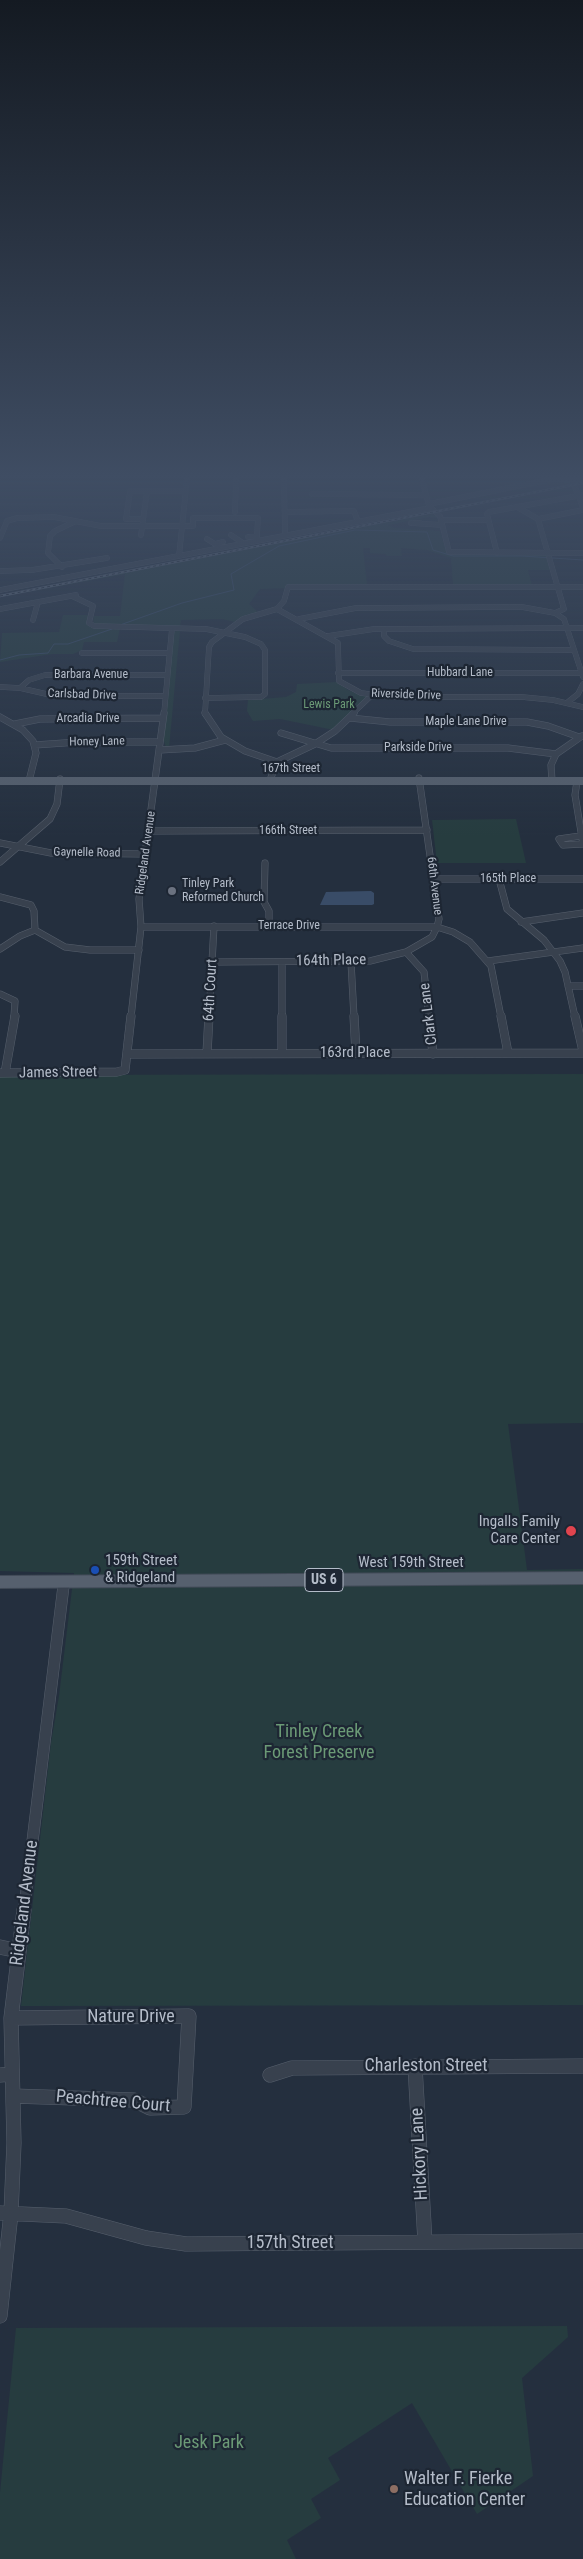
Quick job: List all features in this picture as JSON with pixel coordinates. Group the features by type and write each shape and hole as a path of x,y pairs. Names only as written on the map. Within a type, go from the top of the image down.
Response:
{"main road":[{"name":"167th Street","path":"0,780 581,780"},
{"name":"West 159th Street","path":"0,1582 583,1578"}],"street":[{"path":"0,609 60,598"},
{"path":"79,598 93,606 90,623 100,627 172,628 223,632 245,637 260,644 265,650 265,694 260,698 205,698"},
{"path":"277,762 245,751 225,740 215,731 205,716 205,698 209,647 214,639 243,619 277,609 285,598"},
{"path":"555,613 564,609 561,598"},
{"path":"33,620 38,602"},
{"path":"299,620 334,611 363,608 522,607 555,613 564,619 568,628 582,675"},
{"path":"277,609 328,636 340,646 338,673"},
{"name":"Ridgeland Avenue","path":"116,1072 125,1070 141,927 139,899 160,750 168,653 172,628"},
{"path":"328,636 362,629 384,628 583,628"},
{"path":"384,628 384,636 389,642 413,650 574,650"},
{"path":"82,653 168,653"},
{"name":"Hubbard Lane","path":"338,673 582,675"},
{"name":"Riverside Drive","path":"338,673 340,681 346,687 372,695 522,697 568,702 583,707"},
{"name":"Barbara Avenue","path":"20,688 29,680 44,675 166,675"},
{"path":"568,702 578,694 583,684"},
{"name":"Carlsbad Drive","path":"0,686 20,688 55,696 164,696"},
{"path":"270,779 272,770 277,762 315,744 350,718 372,695"},
{"path":"0,717 15,724 31,737 35,745 30,780"},
{"name":"Arcadia Drive","path":"15,724 40,719 162,718"},
{"name":"Maple Lane Drive","path":"350,718 390,722 534,723 581,736"},
{"name":"Parkside Drive","path":"281,733 332,748 508,748 556,754"},
{"path":"552,779 551,765 556,754 581,736"},
{"path":"160,750 195,748 225,740"},
{"name":"Honey Lane","path":"35,745 78,742 160,742"},
{"name":"66th Avenue","path":"419,779 439,919 437,927 453,932 470,942 488,961 495,977 508,1053"},
{"path":"0,862 50,818 57,804 60,780"},
{"path":"580,836 580,820 575,795 581,780"},
{"name":"166th Street","path":"149,831 426,830"},
{"name":"Gaynelle Road","path":"0,843 51,853 145,854"},
{"path":"265,863 264,902 269,910 269,926"},
{"name":"165th Place","path":"433,879 583,879"},
{"path":"498,879 505,906 554,952 565,972 580,1026 583,1052"},
{"path":"0,897 31,905 34,911 35,930"},
{"path":"521,922 583,913"},
{"name":"64th Court","path":"207,1053 214,926"},
{"name":"Terrace Drive","path":"141,927 437,927"},
{"name":"164th Place","path":"213,962 351,962 390,958 406,952 432,937 437,927"},
{"path":"0,950 20,936 35,930"},
{"path":"35,930 53,942 71,948 139,950"},
{"path":"488,961 583,948"},
{"name":"Clark Lane","path":"406,952 419,964 424,972 433,1054"},
{"path":"282,962 282,1053"},
{"path":"351,962 356,1053"},
{"path":"568,986 583,986"},
{"path":"0,994 15,1001 16,1008 3,1073"},
{"name":"163rd Place","path":"127,1054 583,1052"},
{"name":"James Street","path":"3,1073 116,1072"},
{"name":"Ridgeland Avenue","path":"0,2316 5,2213 14,2143 12,2096 6,2075 11,2018 64,1582"},
{"path":"0,1946 19,1952"},
{"name":"Nature Drive","path":"11,2018 189,2016 184,2107"},
{"name":"Hickory Lane","path":"415,2066 425,2242"},
{"name":"Charleston Street","path":"270,2075 292,2068 583,2066"},
{"name":"Peachtree Court","path":"12,2096 134,2100 150,2108 184,2107"},
{"name":"157th Street","path":"5,2213 66,2216 146,2238 186,2244 583,2241"}],"green space":[{"path":"122,598 253,598 249,604 259,613 235,622 222,619 181,620 180,628 93,624 94,616 120,616"},
{"path":"63,615 88,615 87,624 90,627 120,628 117,642 84,642 82,650 73,654 52,654 0,662 2,633 59,632"},
{"path":"180,630 169,748 166,747 163,738 174,632"},
{"name":"Lewis Park","path":"337,682 348,690 368,697 334,730 280,719 253,721 247,711 248,700 286,697 296,692 297,684"},
{"path":"516,819 526,863 437,863 432,820"},
{"name":"Tinley Creek Forest Preserve","path":"583,1074 583,1423 508,1424 527,1570 583,1569 583,2005 21,2006 51,1743 59,1696 74,1573 0,1571 0,1075"},
{"name":"Jesk Park","path":"567,2326 568,2337 522,2378 533,2476 477,2514 412,2403 328,2458 340,2480 311,2499 321,2518 287,2540 296,2559 0,2559 0,2493 16,2328"}],"water":[{"path":"371,891 374,893 374,904 372,905 320,905 326,892"}],"waterway":[{"path":"120,625 200,598"},
{"path":"0,660 19,655 48,653 54,644 68,644 112,629"}],"place":[{"name":"Tinley Park Reformed Church","path":"172,891"},
{"name":"Ingalls Family Care Center","path":"571,1531"},
{"name":"159th Street & Ridgeland","path":"95,1570"},
{"name":"Walter F. Fierke Education Center","path":"394,2489"}]}
